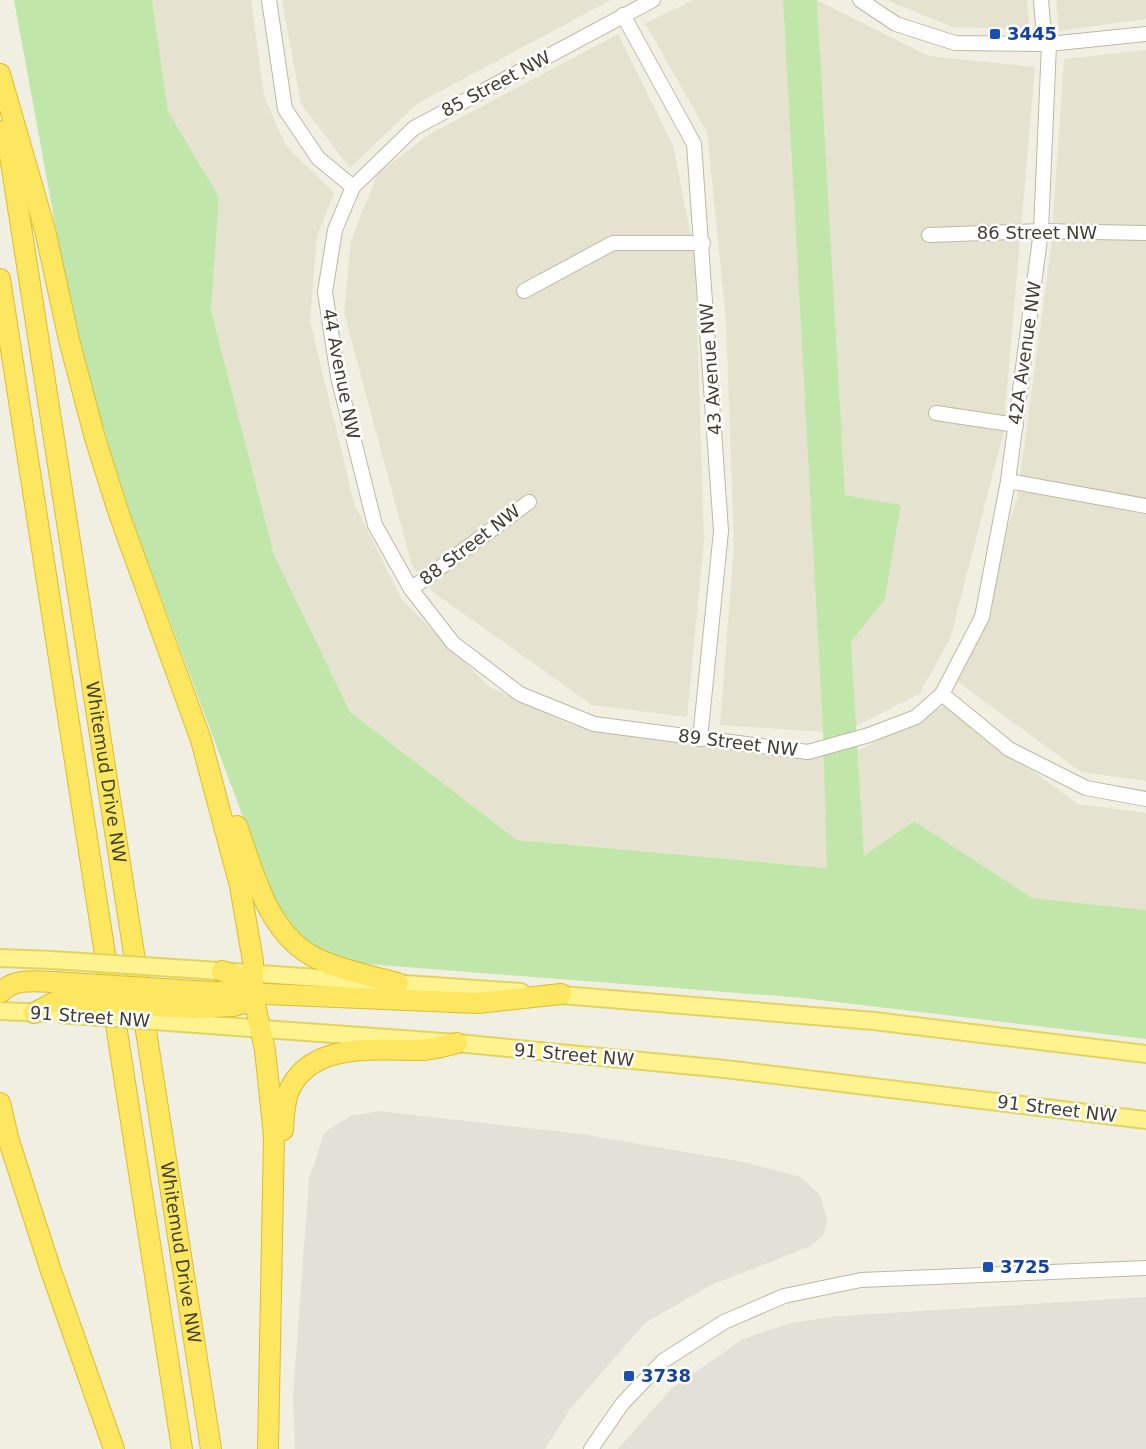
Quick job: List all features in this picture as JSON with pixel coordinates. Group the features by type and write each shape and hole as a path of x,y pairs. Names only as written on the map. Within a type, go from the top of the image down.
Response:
{"highway":[{"path":"0,74 45,230 69,339 98,447 201,740 235,866 272,1107 275,1183 268,1449"},
{"name":"Whitemud Drive NW","path":"0,94 211,1449"},
{"name":"Whitemud Drive NW","path":"0,279 182,1449"},
{"path":"201,740 225,793 264,899 280,926 296,944 318,959 398,983"},
{"path":"222,971 237,976 253,995"},
{"path":"0,993 10,984 54,982 196,1008"},
{"path":"34,1013 57,1008 196,1008 253,995 478,1003 561,994"},
{"path":"275,1183 286,1099 293,1084 307,1068 326,1057 350,1051 381,1048 423,1050 457,1043"},
{"path":"0,1103 18,1170 114,1449"},
{"path":"0,1143 66,1312"}],"main road":[{"path":"0,958 561,994 874,1021 1146,1054"},
{"name":"91 Street NW","path":"196,1008 261,1028 457,1043 726,1069 1146,1120"},
{"name":"91 Street NW","path":"0,1011 34,1013"}],"street":[{"path":"269,0 285,108 318,158 353,187"},
{"name":"85 Street NW","path":"353,187 414,128 653,0"},
{"path":"860,0 896,24 955,43 1049,44 1146,34"},
{"name":"42A Avenue NW","path":"942,694 982,617 1008,481 1016,425 1041,231 1049,44 1043,24 1041,0"},
{"name":"43 Avenue NW","path":"623,15 694,144 703,243 721,531 700,739"},
{"name":"44 Avenue NW","path":"353,187 335,230 325,292 338,377 375,525 411,589 453,643 482,668"},
{"name":"86 Street NW","path":"929,235 1041,231 1146,233"},
{"path":"524,291 613,243 703,243"},
{"path":"936,413 1016,425"},
{"path":"1008,481 1146,506"},
{"name":"88 Street NW","path":"411,589 528,502"},
{"name":"89 Street NW","path":"482,668 520,694 594,724 808,752 869,735 916,717 942,694"},
{"path":"942,694 1009,749 1086,788 1146,799"},
{"path":"591,1449 622,1404 663,1361 724,1322 784,1296 861,1280 1146,1268"}],"shaded area":[{"path":"152,0 251,0 264,96 286,146 334,193 317,236 310,321 354,503 402,600 490,687 571,725 825,756 828,868 517,840 350,712 274,555 211,310 219,197 168,111"},
{"path":"282,0 611,0 418,103 350,168 301,104"},
{"path":"694,0 783,0 823,732 720,725 734,546 726,321 707,132 645,23"},
{"path":"817,0 929,56 1035,67 1003,435 950,639 919,694 856,726 851,642 885,599 901,505 845,495"},
{"path":"887,0 1027,0 1030,29 952,27"},
{"path":"1056,0 1146,0 1146,19 1059,31"},
{"path":"618,34 673,145 695,258 704,541 687,717 592,705 433,592 412,566 344,313 351,240 378,173 430,134"},
{"path":"1146,50 1146,781 1081,772 958,682 1017,499 1051,247 1064,59"},
{"path":"944,706 1078,804 1146,813 1146,910 1032,898 914,821 864,857 858,751"},
{"path":"379,1111 581,1134 744,1162 801,1177 820,1195 827,1221 823,1235 811,1246 711,1285 645,1323 570,1409 545,1449 295,1449 293,1396 309,1179 325,1132 351,1116"},
{"path":"1146,1297 1146,1449 618,1449 672,1388 743,1339 790,1323 838,1316"}],"green space":[{"path":"14,0 152,0 168,111 219,197 211,310 274,555 350,712 517,840 827,868 823,732 783,0 817,0 845,495 901,505 885,599 851,642 864,856 914,821 1032,898 1146,910 1146,1039 803,998 354,963 307,944 279,914 132,519 98,411 65,278"}],"place":[{"name":"3445","path":"995,34"},
{"name":"3725","path":"988,1267"},
{"name":"3738","path":"629,1376"}]}
